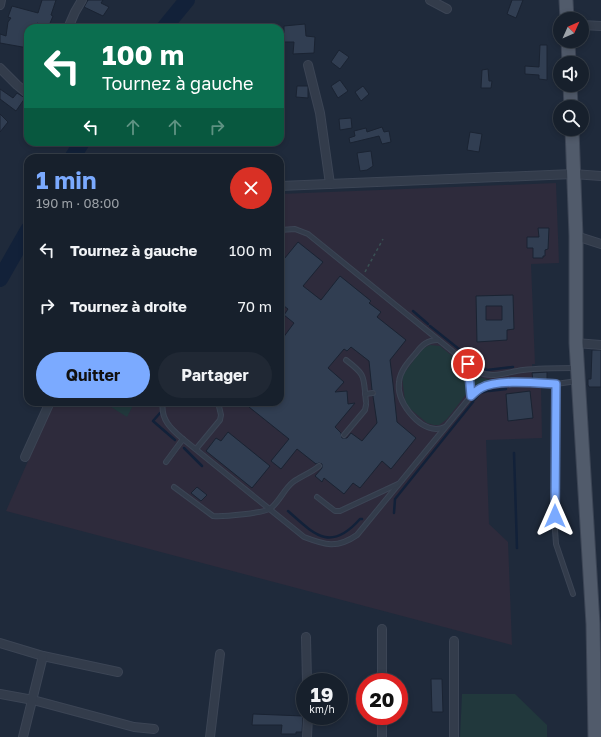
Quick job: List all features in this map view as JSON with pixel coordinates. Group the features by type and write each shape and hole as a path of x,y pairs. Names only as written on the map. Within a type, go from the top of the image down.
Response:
{"main road":[{"path":"566,0 567,12"},
{"path":"572,136 576,236 576,343 597,623 595,737"}],"street":[{"path":"0,5 1,0"},
{"path":"70,24 82,0"},
{"path":"430,0 447,9"},
{"path":"589,25 601,26"},
{"path":"308,65 320,114 330,184"},
{"path":"0,68 24,91"},
{"path":"284,186 573,174 601,176"},
{"path":"576,236 601,244"},
{"path":"576,343 601,345"},
{"path":"25,457 48,406"},
{"path":"382,629 382,673"},
{"path":"306,637 307,673"},
{"path":"454,641 454,737"},
{"path":"0,644 43,656 118,672"},
{"path":"210,737 220,654"},
{"path":"24,737 43,656"},
{"path":"0,694 33,700 134,726 154,729"},
{"path":"307,737 308,725"},
{"path":"382,725 382,737"}],"lane":[{"path":"284,230 295,229 308,234 478,372 486,376 546,368 578,374"},
{"path":"439,340 432,340 425,343 406,365 400,376 396,391 406,410 422,423 437,429 445,427"},
{"path":"344,436 365,410 366,404 363,376 361,372 346,360"},
{"path":"468,364 471,396"},
{"path":"163,406 162,412 168,425 183,439 304,537 323,544 338,545 347,542 357,535 445,427 471,396 480,388 486,385 518,382 556,384 578,374"},
{"path":"556,384 556,544 574,594"},
{"path":"365,394 373,393"},
{"path":"196,449 220,420 221,415 219,406"},
{"path":"166,462 183,439"},
{"path":"174,487 213,516 271,509 288,486 294,481 313,472 319,466"},
{"path":"317,497 335,511 400,483"}],"path":[{"path":"362,278 383,238"}],"shaded area":[{"path":"556,183 559,263 531,264 535,364 532,364 532,371 535,388 541,387 542,438 486,440 489,524 508,542 512,645 6,511 52,406 284,406 284,194"}],"green space":[{"path":"430,345 440,346 464,366 467,393 447,419 439,425 427,423 407,406 402,376 424,348"},
{"path":"474,373 489,379 516,378 483,383 474,386 472,374"},
{"path":"109,406 133,406 127,417"},
{"path":"462,694 515,694 547,725 547,737 460,737"}],"building":[{"path":"42,0 56,0 50,24 24,24 24,47 0,43 0,34 6,36 8,22 11,18 8,17 12,6 38,13"},
{"path":"88,0 103,0 101,3 109,7 103,16 84,7"},
{"path":"512,0 523,0 516,18 507,14"},
{"path":"305,24 306,36 315,37 314,53 293,54 294,42 284,42 284,26"},
{"path":"540,45 547,45 547,80 539,79 539,75 525,74 525,66 539,67"},
{"path":"339,50 349,57 340,69 331,62"},
{"path":"488,69 489,81 492,81 491,88 481,88 482,70"},
{"path":"340,80 348,91 338,98 331,86"},
{"path":"297,86 308,86 308,98 296,97"},
{"path":"363,86 369,94 361,101 355,92"},
{"path":"0,89 13,98 17,93 24,97 16,111 0,99"},
{"path":"0,114 8,122 0,132"},
{"path":"351,118 352,128 340,130 339,119"},
{"path":"382,127 384,132 389,131 391,142 382,144 379,136 350,143 349,138 355,136 354,131 366,128 367,132"},
{"path":"470,132 482,134 479,152 467,150"},
{"path":"371,151 373,166 367,170 360,171 357,153"},
{"path":"538,228 549,228 548,249 545,250 545,256 543,256 543,258 533,258 533,248 527,248 527,237 539,237"},
{"path":"298,242 323,262 303,286 321,300 340,276 371,301 369,303 381,312 377,317 406,340 390,360 397,422 416,438 391,469 382,461 360,488 353,483 344,494 324,478 322,482 315,476 322,468 322,464 316,464 297,449 281,469 271,461 289,439 249,407 284,406 284,337 294,323 284,315 288,309 284,306 284,259","holes":["351,347 369,361 372,390 376,393 373,396 377,423 362,441 351,433 347,438 342,438 341,433 335,427 355,403 348,404 347,391 335,392 344,382 328,368 344,349 347,351"]},
{"path":"513,295 514,329 507,330 507,340 477,342 476,296","holes":["486,306 502,306 502,320 486,320"]},
{"path":"592,350 601,350 601,387 589,387 588,385 588,379 591,379"},
{"path":"547,372 547,380 533,380 532,373"},
{"path":"530,391 533,418 508,421 506,394"},
{"path":"228,432 270,466 252,488 206,451 216,438 221,441"},
{"path":"197,487 207,495 201,501 191,493"},
{"path":"431,679 442,679 443,712 432,712"},
{"path":"253,714 296,716 296,725 302,725 302,732 296,732 296,734 281,734 282,725 252,725"}],"waterway":[{"path":"167,24 187,0"},
{"path":"74,154 80,146"},
{"path":"0,279 24,237"},
{"path":"413,311 428,324"},
{"path":"430,326 474,361"},
{"path":"481,366 487,370 513,367"},
{"path":"489,391 506,389"},
{"path":"474,400 480,393 487,391"},
{"path":"394,513 395,499 473,402"},
{"path":"160,413 153,421 175,440"},
{"path":"184,448 202,466"},
{"path":"514,453 517,548"},
{"path":"288,511 314,533 331,537 340,535 362,519"}],"route":[{"path":"468,364 471,396 486,385 518,382 556,384 555,516"}]}
